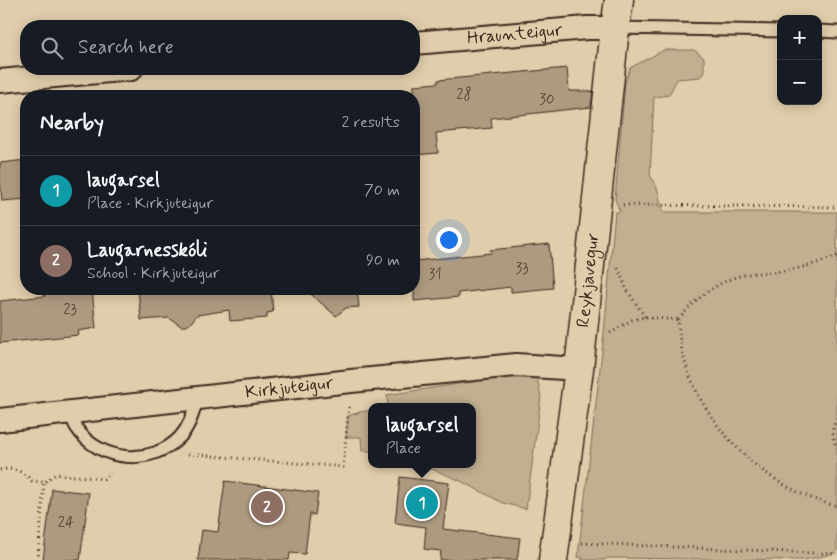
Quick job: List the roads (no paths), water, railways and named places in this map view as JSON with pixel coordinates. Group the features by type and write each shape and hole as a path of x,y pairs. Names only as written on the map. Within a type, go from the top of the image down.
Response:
{"street":[{"name":"Reykjavegur","path":"553,560 579,369 619,0"},
{"name":"Hraunteigur","path":"420,42 587,28 615,28"},
{"path":"0,80 60,75"},
{"name":"Kirkjuteigur","path":"0,420 516,365 579,369"}],"lane":[{"path":"615,28 777,31"},
{"path":"822,31 837,32"},
{"path":"70,412 76,426 85,438 97,448 126,457 142,457 156,453 180,437 188,426 197,398"}],"place":[{"name":"laugarsel","path":"422,503"},
{"name":"Laugarnesskóli","path":"267,507"}]}
